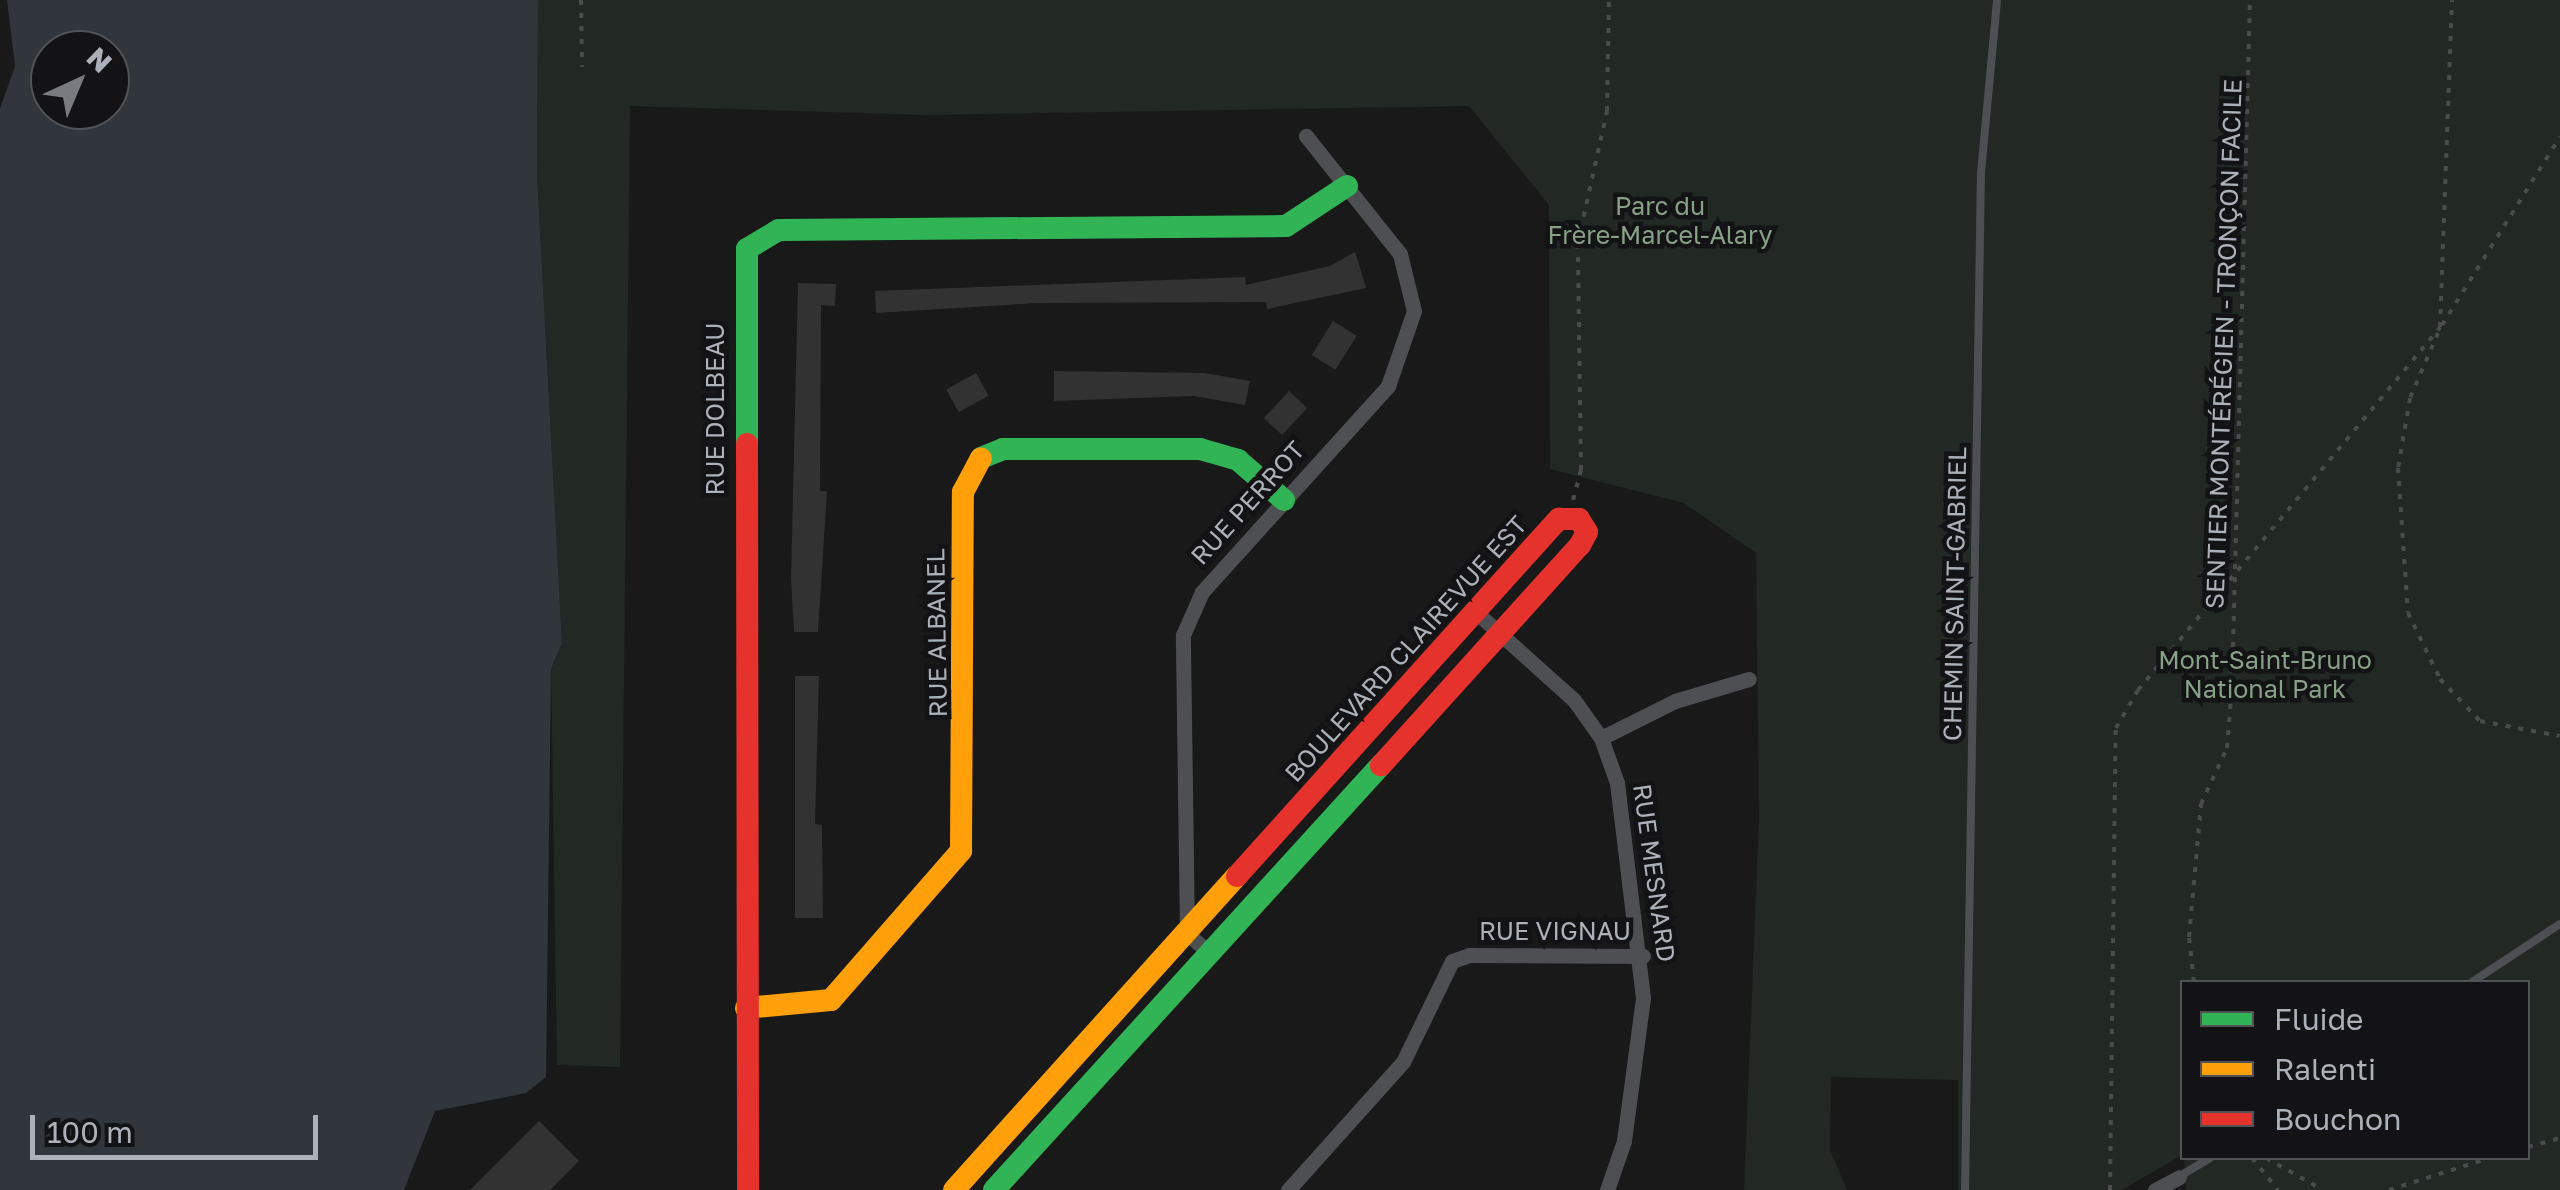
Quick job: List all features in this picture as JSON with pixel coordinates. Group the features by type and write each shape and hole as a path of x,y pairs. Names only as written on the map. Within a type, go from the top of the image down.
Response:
{"street":[{"name":"RUE PERROT","path":"1187,933 1183,635 1202,592 1388,386 1407,348 1412,280 1347,186 1306,136"},
{"name":"RUE DOLBEAU","path":"748,1190 742,268 750,243 779,230 1286,226 1347,186"},
{"name":"RUE ALBANEL","path":"746,1008 831,1000 962,851 963,490 979,457 1003,449 1200,449 1238,460 1284,500"},
{"name":"BOULEVARD CLAIREVUE EST","path":"954,1190 1569,514"},
{"path":"994,1190 1585,538 1583,523 1569,514"},
{"name":"RUE MESNARD","path":"1477,613 1574,700 1601,738 1617,783 1643,956 1624,1141 1607,1190"},
{"path":"1601,738 1675,701 1749,679"},
{"path":"1187,933 1208,952"},
{"name":"RUE VIGNAU","path":"1288,1190 1403,1062 1452,962 1476,955 1643,956"},
{"path":"2155,1190 2179,1177"}],"lane":[{"name":"CHEMIN SAINT-GABRIEL","path":"1965,1190 1980,174 1997,0"},
{"path":"2475,980 2560,924"},
{"path":"2179,1177 2207,1160"}],"path":[{"path":"581,0 582,67"},
{"path":"1569,514 1581,470 1578,242 1607,111 1609,0"},
{"name":"SENTIER MONTÉRÉGIEN - TRONÇON FACILE","path":"2194,980 2189,937 2201,804 2227,748 2236,573 2250,0"},
{"path":"2452,0 2440,327 2410,398 2398,468 2408,613 2440,679 2480,721 2560,736"},
{"path":"2110,1190 2116,728 2236,573 2440,327 2560,138"},
{"path":"2530,1146 2560,1138"},
{"path":"2254,1160 2278,1190"},
{"path":"2270,1160 2323,1190"},
{"path":"2389,1190 2483,1160"}],"green space":[{"name":"Mont-Saint-Bruno National Park","path":"538,0 2560,0 2560,1190 2186,1190 2184,1160 2530,1160 2530,980 2180,980 2180,1156 2122,1190 1958,1190 1958,1080 1831,1077 1830,1150 1847,1190 1744,1190 1759,819 1756,553 1684,503 1550,469 1549,205 1469,106 925,115 630,106 620,1067 557,1065 551,669 562,643 537,174"}],"shaded area":[{"path":"7,0 538,0 537,174 562,643 551,669 546,1077 526,1093 435,1111 404,1190 0,1190 0,109 15,66"}],"building":[{"path":"1355,252 1366,288 1267,309 1266,302 1036,303 876,313 875,291 1245,277 1246,285 1330,266"},
{"path":"798,283 836,284 835,306 821,305 820,491 827,491 818,632 794,632 791,579"},
{"path":"1333,321 1357,336 1336,370 1312,355"},
{"path":"1054,371 1204,373 1250,381 1245,405 1194,396 1054,401"},
{"path":"976,373 989,396 959,412 946,389"},
{"path":"1289,391 1307,408 1282,435 1264,418"},
{"path":"795,676 819,676 815,824 822,825 823,918 795,918"},
{"path":"539,1121 579,1161 550,1190 470,1190"}],"traffic: fast":[{"path":"747,444 747,249 779,230 1286,226 1347,186"},
{"path":"981,458 1003,449 1200,449 1238,460 1284,500"},
{"path":"994,1190 1381,765"}],"traffic: slow":[{"path":"746,1008 831,1000 961,851 963,492 981,458"},
{"path":"954,1190 1237,876"}],"traffic: jam":[{"path":"747,444 748,1190"},
{"path":"1237,876 1559,519 1579,519 1587,532 1580,545 1381,765"}],"park label":[{"name":"Parc du Frère-Marcel-Alary","path":"1660,222"}]}
